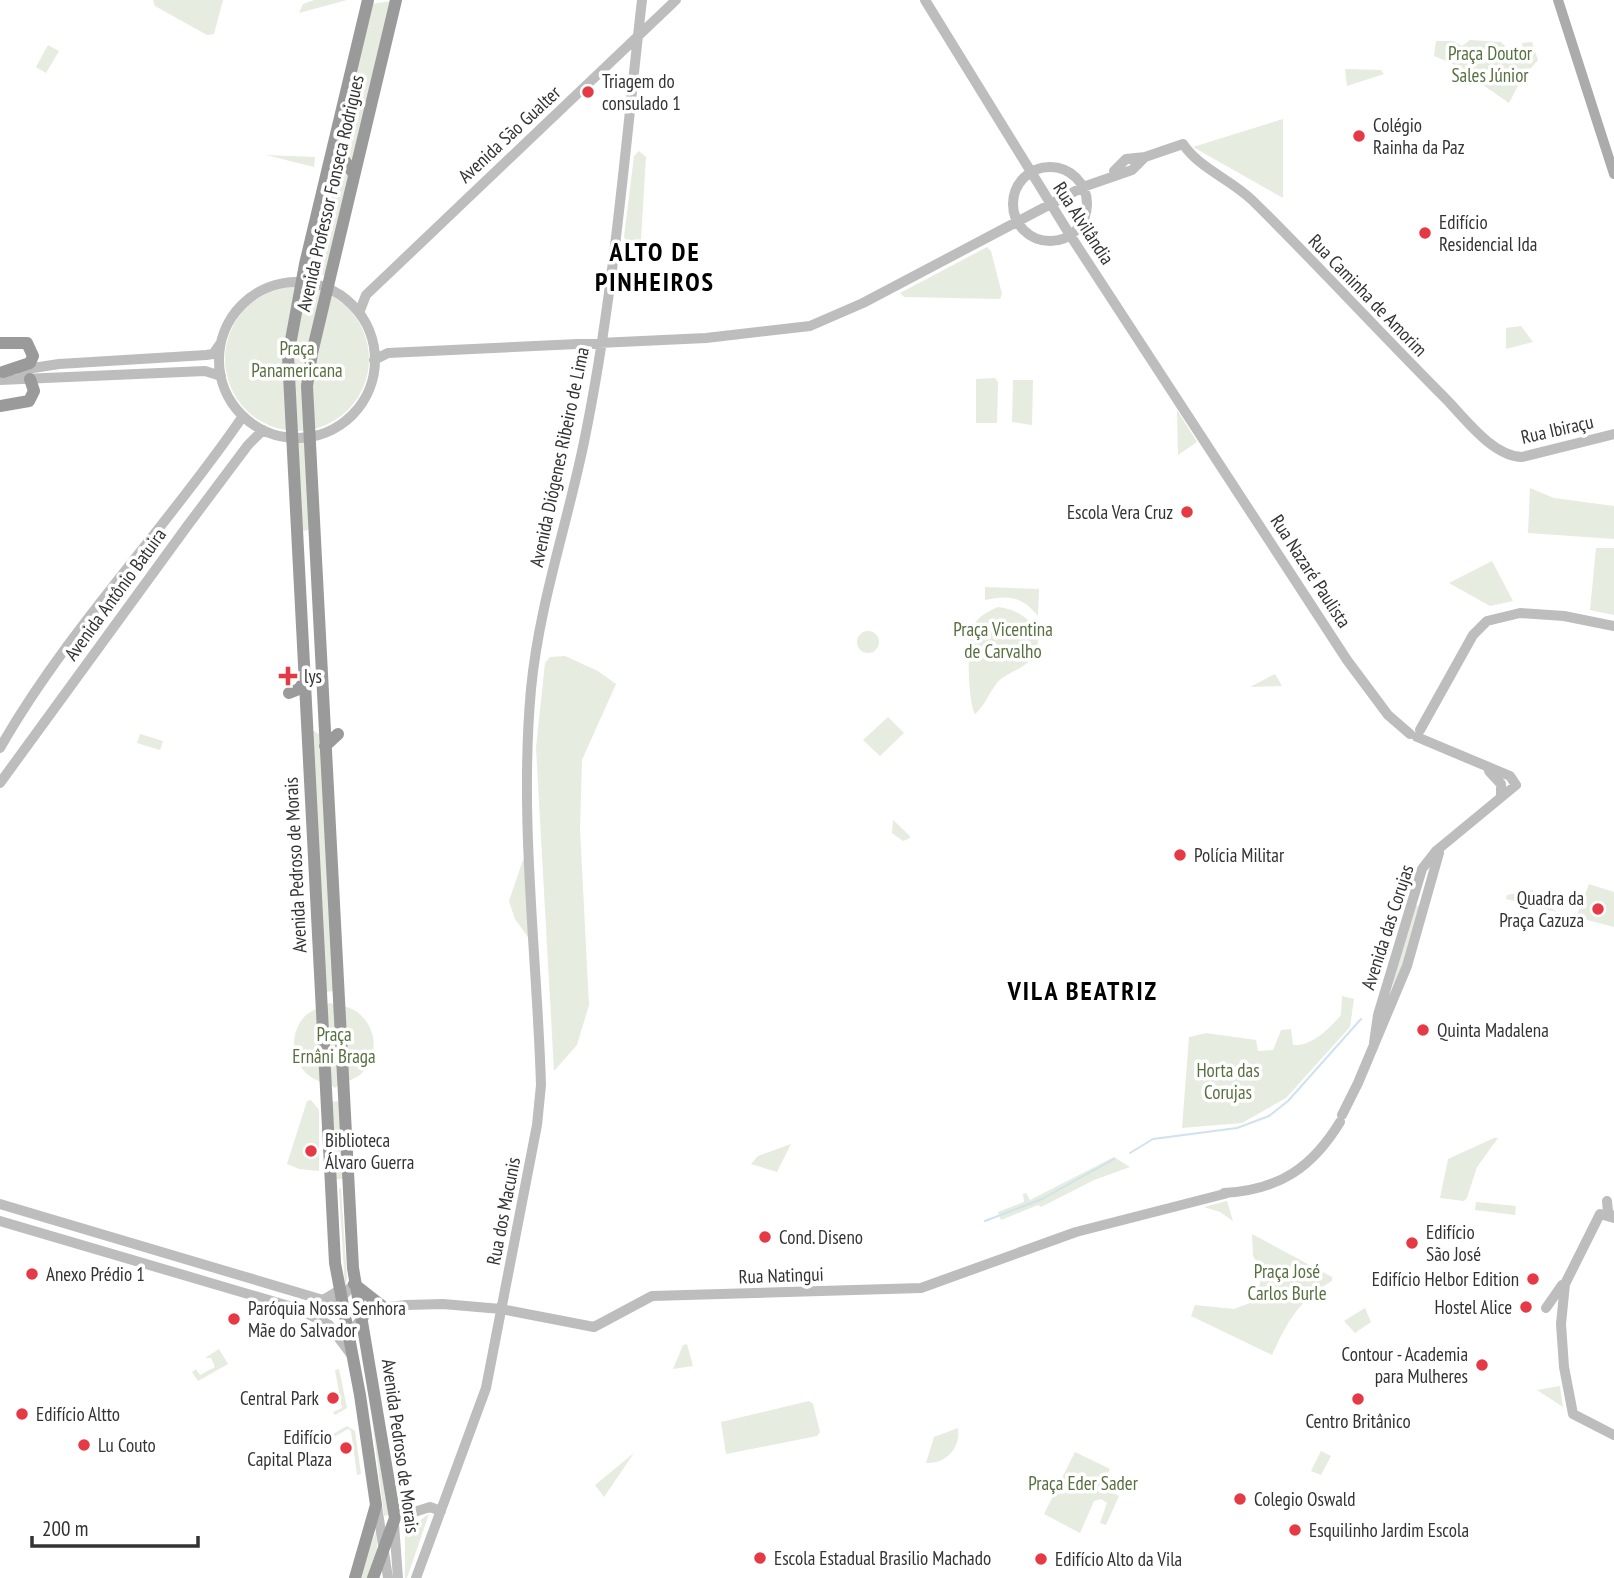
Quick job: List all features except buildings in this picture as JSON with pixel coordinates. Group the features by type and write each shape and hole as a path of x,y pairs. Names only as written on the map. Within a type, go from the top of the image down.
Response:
{"highway":[{"name":"Avenida Professor Fonseca Rodrigues","path":"292,437 288,356 301,282 368,0"},
{"name":"Avenida Professor Fonseca Rodrigues","path":"309,437 307,386 396,0"},
{"path":"329,165 344,160 354,174"},
{"path":"0,343 27,342 33,356 30,363 1,375"},
{"path":"0,407 29,401 34,391 30,379"},
{"name":"Avenida Pedroso de Morais","path":"292,437 339,1296 353,1357 376,1504"},
{"name":"Avenida Pedroso de Morais","path":"309,437 354,1284 394,1524"},
{"path":"297,534 306,540 314,533"},
{"path":"298,564 307,558 316,564"},
{"path":"289,693 297,691 304,682"},
{"path":"325,746 338,734"},
{"path":"331,1181 345,1187 352,1248"},
{"path":"354,1284 382,1307"},
{"path":"355,1578 376,1504"},
{"path":"373,1578 394,1524"}],"main road":[{"path":"1558,0 1614,174"}],"street":[{"path":"643,0 656,10 667,8"},
{"name":"Avenida Diógenes Ribeiro de Lima","path":"530,838 528,721 541,616 584,443 602,342 643,0"},
{"name":"Avenida São Gualter","path":"359,313 366,295 676,0"},
{"name":"Rua Alvilândia","path":"925,0 1050,204 1206,444"},
{"path":"612,60 627,64 634,72"},
{"name":"Rua Caminha de Amorim","path":"1083,187 1145,157 1175,152 1200,164 1248,197 1461,415 1508,455"},
{"path":"1045,167 1060,169 1073,175 1083,187 1086,214 1070,235 1044,241 1026,232 1017,221 1013,200 1016,189 1031,172 1045,167"},
{"path":"374,360 388,353 700,337 816,321 863,303 1083,187"},
{"path":"1,375 59,364 213,354 220,344 226,326 247,299 264,288 301,282 328,288 345,299 359,313 373,346 374,360 368,390 357,409 339,425 309,437 292,437 263,430 243,415 229,397 221,376 220,344"},
{"path":"345,299 366,295"},
{"path":"373,346 388,353"},
{"path":"1,375 30,379 205,370 221,376"},
{"name":"Avenida Antônio Batuira","path":"0,748 97,607 243,415"},
{"name":"Avenida Antônio Batuira","path":"0,783 188,524 248,445 263,430"},
{"path":"231,432 242,433 248,445"},
{"name":"Rua Ibiraçu","path":"1508,455 1522,457 1614,434"},
{"name":"Rua Nazaré Paulista","path":"1206,444 1362,681 1388,715 1432,742 1486,768 1510,776 1516,785 1502,795"},
{"path":"171,513 179,524 188,524"},
{"path":"1416,731 1473,635 1496,617 1510,613 1551,615 1614,626"},
{"path":"1486,768 1501,784 1502,795"},
{"name":"Avenida das Corujas","path":"1381,1014 1387,998 1407,966 1437,852 1502,795"},
{"name":"Rua dos Macunis","path":"416,1578 486,1388 534,1143 540,1095 530,838"},
{"name":"Rua Natingui","path":"382,1307 443,1304 501,1309 591,1327 652,1296 921,1288 1076,1232 1178,1207 1300,1170 1324,1148 1341,1119 1374,1043 1381,1014"},
{"path":"1607,1201 1608,1212 1614,1218"},
{"path":"0,1204 323,1300 339,1296"},
{"path":"1614,1218 1601,1214 1594,1225 1562,1295 1561,1324 1573,1414 1614,1435"},
{"path":"1594,1225 1614,1218"},
{"path":"0,1221 299,1309 323,1311 354,1284"},
{"path":"64,1240 59,1231 67,1223"},
{"path":"198,1281 204,1274 204,1265"},
{"path":"1561,1324 1546,1310 1571,1273"},
{"path":"1566,1374 1567,1308 1571,1273"},
{"path":"348,1333 370,1310 382,1307"},
{"path":"299,1309 329,1325 353,1357"},
{"name":"Avenida Pedroso de Morais","path":"376,1504 388,1578"},
{"path":"414,1512 430,1507 441,1511"},
{"name":"Avenida Pedroso de Morais","path":"394,1524 398,1578"}],"green space":[{"path":"153,0 223,0 214,34 207,35 155,6"},
{"path":"314,0 347,0 299,13 303,4"},
{"path":"392,1 353,165 333,160 371,4"},
{"name":"Praça Doutor Sales Júnior","path":"1470,40 1501,42 1513,54 1523,49 1522,43 1532,42 1538,60 1522,78 1509,103 1451,63 1434,56 1436,41 1453,41 1462,46"},
{"path":"48,45 59,51 46,73 36,67"},
{"path":"1345,69 1381,70 1384,74 1347,86"},
{"path":"1283,119 1283,198 1193,147"},
{"path":"639,151 646,157 641,240 631,246 624,237 634,156"},
{"path":"266,155 315,157 314,167"},
{"path":"338,165 352,173 328,276 309,273 333,167"},
{"path":"987,247 991,251 1002,294 1000,299 904,297 900,293"},
{"name":"Praça Panamericana","path":"297,287 325,292 348,308 364,331 369,359 364,387 348,410 325,426 297,431 269,426 246,410 230,387 225,359 230,331 246,308 269,292"},
{"path":"1521,326 1533,342 1506,349 1506,328"},
{"path":"995,378 998,382 997,423 976,423 976,379"},
{"path":"1013,380 1033,380 1032,425 1012,422"},
{"path":"1177,410 1197,442 1178,455"},
{"path":"306,441 310,529 304,531 299,527 294,443"},
{"path":"1530,488 1554,498 1614,506 1614,539 1528,533"},
{"path":"1596,548 1614,548 1614,615 1590,610"},
{"path":"1492,561 1513,601 1490,606 1449,583"},
{"name":"Praça Vicentina de Carvalho","path":"985,587 1039,589 1038,616 1026,604 1014,599 985,600"},
{"name":"Praça Vicentina de Carvalho","path":"998,607 1026,618 1033,625 1038,643 1028,662 1000,680 975,714 969,685 971,634 980,617"},
{"path":"868,631 876,634 879,642 876,650 868,653 860,650 857,642 860,634"},
{"path":"565,656 598,671 616,684 582,760 580,829 589,1005 577,1045 554,1071 536,748 545,663 550,657"},
{"path":"1275,674 1282,686 1250,687"},
{"path":"888,717 904,733 880,756 863,740"},
{"path":"312,730 322,736 336,991 323,992"},
{"path":"140,734 163,741 160,750 137,743"},
{"path":"893,820 910,838 903,841 892,833"},
{"path":"523,860 526,861 530,940 515,919 509,901"},
{"path":"1589,884 1614,892 1614,927 1576,917"},
{"path":"1533,890 1541,901 1557,912 1506,899 1507,895"},
{"path":"1414,905 1421,906 1398,985 1389,999"},
{"name":"Horta das Corujas","path":"1342,996 1354,999 1350,1027 1286,1098 1242,1123 1182,1128 1189,1037 1206,1033 1256,1040 1258,1051 1273,1050 1281,1030 1291,1029 1293,1045 1300,1045 1320,1036 1341,1015"},
{"name":"Praça Ernâni Braga","path":"330,1003 357,1012 368,1025 374,1040 372,1057 363,1072 335,1088 314,1079 304,1071 294,1048 300,1022 306,1015"},
{"path":"311,1100 319,1110 319,1171 299,1169 287,1164 307,1101"},
{"path":"342,1101 346,1179 334,1179 328,1102"},
{"path":"1498,1138 1477,1167 1467,1198 1464,1201 1440,1198 1448,1159"},
{"path":"791,1144 777,1172 751,1164 758,1156"},
{"path":"1114,1157 1130,1167 1094,1180 1041,1207 1038,1205 1001,1220 998,1212 1024,1202 1023,1194 1026,1193 1030,1200"},
{"path":"341,1188 347,1278 345,1288 339,1189"},
{"path":"1227,1201 1233,1221 1220,1212 1204,1207"},
{"path":"1476,1202 1516,1206 1515,1215 1475,1210"},
{"name":"Praça José Carlos Burle","path":"1252,1234 1332,1277 1332,1281 1311,1296 1295,1313 1272,1355 1191,1316 1195,1305 1234,1309 1255,1301 1263,1272 1253,1256"},
{"path":"1365,1308 1371,1322 1355,1333 1344,1321"},
{"path":"687,1344 693,1366 673,1369 683,1345"},
{"path":"219,1349 228,1364 198,1381 192,1372 196,1369 200,1375 215,1367 211,1358 205,1358"},
{"path":"339,1369 347,1408 335,1415 333,1412 342,1408 335,1370"},
{"path":"1560,1386 1563,1407 1537,1390"},
{"path":"809,1401 813,1404 820,1432 817,1436 726,1454 721,1422"},
{"path":"371,1411 389,1515 384,1516"},
{"path":"347,1426 355,1431 361,1474 357,1475 351,1431 348,1429 334,1437 333,1434"},
{"path":"958,1428 957,1442 951,1453 940,1461 926,1463 934,1437"},
{"path":"1321,1451 1331,1456 1321,1475 1311,1471"},
{"name":"Praça Eder Sader","path":"1075,1452 1110,1469 1104,1481 1106,1489 1119,1496 1106,1525 1100,1523 1107,1503 1101,1499 1094,1501 1080,1533 1044,1514"},
{"path":"634,1453 604,1497 595,1485"},
{"path":"429,1514 407,1578 405,1578 405,1531"},
{"path":"376,1531 378,1557 370,1578 359,1578"}],"waterway":[{"path":"1130,1153 1153,1139 1237,1128 1269,1116 1288,1101 1361,1019"},
{"path":"985,1221 1042,1199 1114,1159"}],"place":[{"name":"Triagem do consulado 1","path":"588,92"},
{"name":"Colégio Rainha da Paz","path":"1359,136"},
{"name":"Edifício Residencial Ida","path":"1425,233"},
{"name":"Escola Vera Cruz","path":"1187,512"},
{"name":"lys","path":"288,676"},
{"name":"Polícia Militar","path":"1180,855"},
{"name":"Quadra da Praça Cazuza","path":"1598,909"},
{"name":"Quinta Madalena","path":"1423,1030"},
{"name":"Biblioteca Álvaro Guerra","path":"311,1151"},
{"name":"Cond. Diseno","path":"765,1237"},
{"name":"Edifício São José","path":"1412,1243"},
{"name":"Anexo Prédio 1","path":"32,1274"},
{"name":"Edifício Helbor Edition","path":"1533,1279"},
{"name":"Hostel Alice","path":"1526,1307"},
{"name":"Paróquia Nossa Senhora Mãe do Salvador","path":"234,1319"},
{"name":"Contour - Academia para Mulheres","path":"1482,1365"},
{"name":"Central Park","path":"333,1398"},
{"name":"Centro Britânico","path":"1358,1399"},
{"name":"Edifício Altto","path":"22,1414"},
{"name":"Lu Couto","path":"84,1445"},
{"name":"Edifício Capital Plaza","path":"346,1448"},
{"name":"Colegio Oswald","path":"1240,1499"},
{"name":"Esquilinho Jardim Escola","path":"1295,1530"},
{"name":"Escola Estadual Brasilio Machado","path":"760,1558"},
{"name":"Edifício Alto da Vila","path":"1041,1559"}],"district":[{"name":"ALTO DE PINHEIROS","path":"655,267"},
{"name":"VILA BEATRIZ","path":"1083,991"}]}
